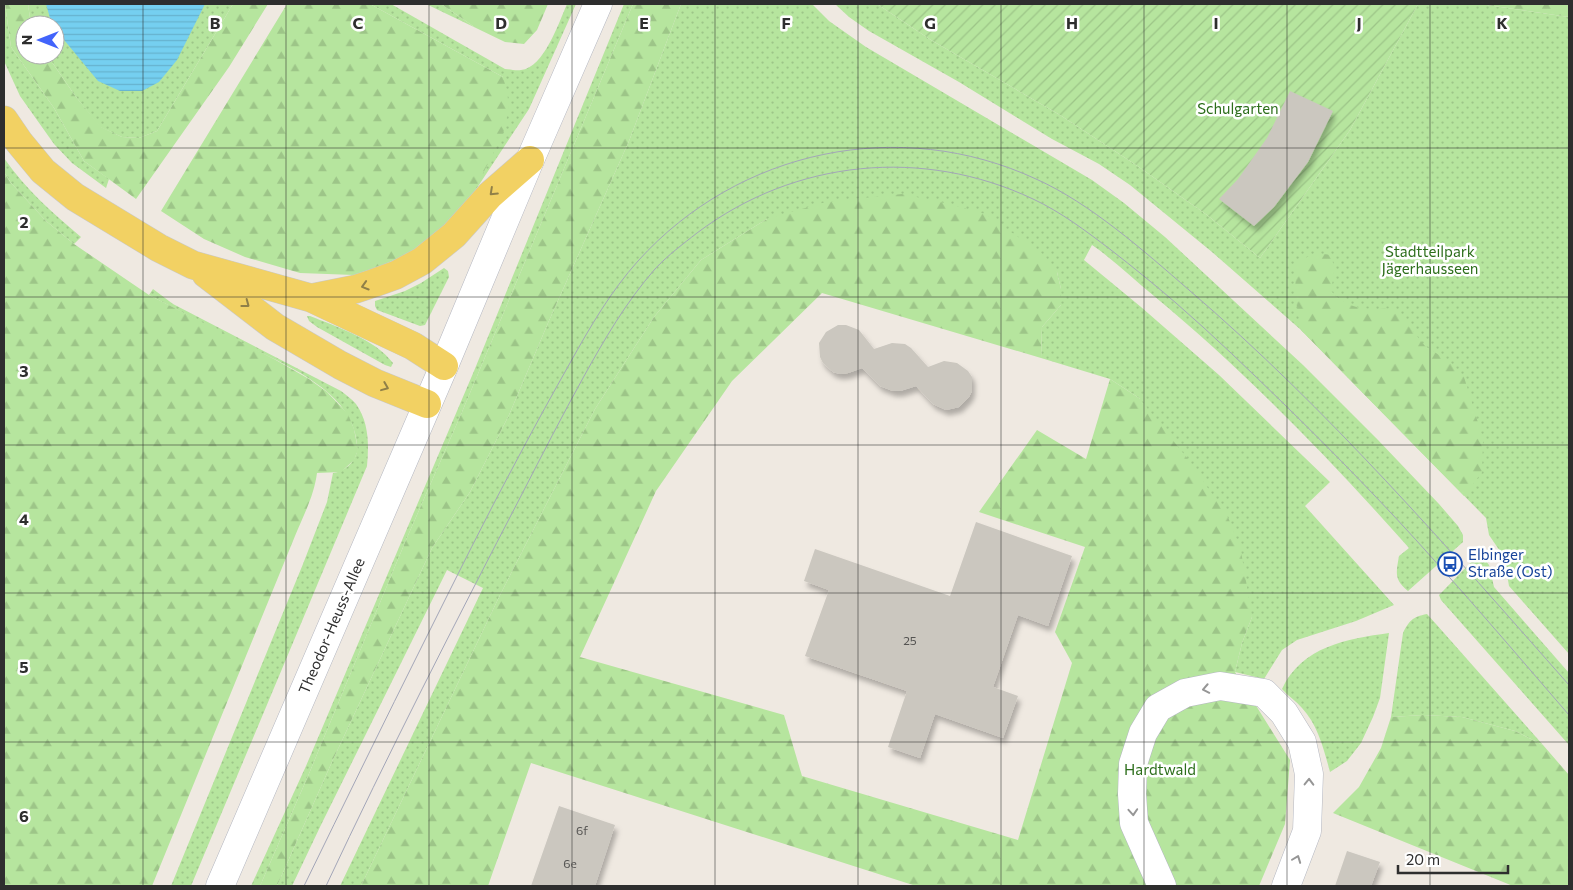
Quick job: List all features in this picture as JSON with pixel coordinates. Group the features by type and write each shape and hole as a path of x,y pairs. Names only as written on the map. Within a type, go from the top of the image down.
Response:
{"main road":[{"path":"4,120 43,171 75,198 159,248 193,264 311,298 413,346 444,366"},
{"path":"311,298 356,289 374,283 396,275 422,261 454,235 490,195 530,160"},
{"path":"193,264 275,327 375,383 427,404"}],"street":[{"name":"Theodor-Heuss-Allee","path":"220,886 598,4"},
{"path":"1162,886 1134,823 1132,794 1133,764 1143,733 1158,708 1185,693 1220,686 1264,693 1284,713 1302,742 1309,774 1308,831 1286,886"}],"green space":[{"path":"5,4 11,47 15,53 15,65 24,65 54,108 84,161 109,179 106,188 72,163 54,144 20,96 4,61"},
{"path":"5,4 28,4 30,15 15,15 15,53 11,47"},
{"path":"28,4 233,4 157,131 139,138 122,137 100,127 54,65 65,65 65,15 30,15"},
{"path":"233,4 268,4 229,67 136,199 84,161 54,108 24,65 54,65 76,97 101,127 122,137 139,138 157,131"},
{"path":"287,4 370,4 503,77 507,91 509,108 503,134 471,197 439,233 408,254 354,275 300,273 245,257 204,239 161,211"},
{"path":"370,4 391,4 505,69 521,70 529,67 544,53 567,4 576,4 529,109 471,197 503,77"},
{"path":"426,4 441,4 476,28"},
{"path":"441,4 548,4 537,30 524,44 505,42 476,28"},
{"path":"624,4 633,4 462,412 260,886 251,886 306,766 474,371"},
{"path":"633,4 681,4 629,141 509,415 470,492 432,548 331,764 277,886 260,886 462,412"},
{"path":"681,4 812,4 829,21 866,47 1092,180 1124,203 1165,237 1303,365 1439,504 1458,526 1463,535 1463,542 1408,591 1400,583 1397,572 1399,556 1409,548 1379,515 1318,449 1222,355 1116,263 1092,245 1084,260 1219,375 1330,482 1305,506 1394,605 1356,621 1297,640 1282,650 1264,679 1235,672 1242,643 1252,617 1139,398 1110,379 1041,358 1042,327 1061,305 1061,289 1057,272 767,219 701,260 654,317 595,409 500,595 361,886 340,886 483,588 447,570 292,886 277,886 331,764 432,548 470,492 509,415 629,141"},
{"name":"Stadtteilpark Jägerhausseen","path":"835,4 877,4 931,40 1060,115 1136,165 1207,215 1260,258 1350,130 1418,4 1480,4 1569,17 1569,654 1509,586 1504,557 1489,535 1486,518 1301,330 1212,252 1130,185 1099,164 1052,139 959,82 869,31"},
{"name":"Schulgarten","path":"877,4 1418,4 1350,130 1260,258 1207,215 1136,165 1060,115 931,40"},
{"path":"1480,4 1569,4 1569,17"},
{"path":"4,158 30,190 81,237 74,244 46,221 11,183 4,172"},
{"path":"4,172 11,183 46,221 74,244 149,295 309,379 327,392 348,414 354,429 358,450 354,460 341,472 317,473 308,505 152,886 4,886"},
{"name":"Hardtwald","path":"902,194 985,214 1044,255 1057,272 1061,289 1061,305 1042,327 1041,358 822,293 732,381 656,491 580,657 784,715 802,776 1018,840 1072,663 1055,632 1085,547 979,512 1037,430 1086,459 1110,379 1139,398 1187,458 1228,517 1241,551 1252,617 1242,643 1235,672 1290,760 1285,824 1259,886 916,886 531,763 488,886 361,886 500,595 595,409 654,317 701,260 767,219 826,202"},
{"path":"1315,253 1332,255 1334,272 1331,291 1338,298 1360,308 1394,308 1425,346 1450,362 1464,377 1483,439 1482,472 1464,496 1301,330 1295,296 1296,263"},
{"path":"444,268 448,271 449,277 425,325 420,326 377,310 375,301 405,291"},
{"path":"153,289 173,304 341,391 354,402 360,411 366,426 368,442 367,466 191,886 171,886 303,564 327,502 333,473 345,469 351,463 356,456 357,447 355,433 348,416 337,401 322,388 287,366 149,295"},
{"path":"307,316 343,329 366,340 393,363 391,367 317,327 309,321"},
{"path":"1480,553 1489,565 1494,587 1569,673 1569,745 1441,600 1439,595"},
{"path":"1427,614 1543,745 1515,731 1462,717 1423,715 1391,717 1403,633 1412,620"},
{"path":"1389,633 1380,698 1373,717 1361,743 1347,761 1330,772 1320,738 1308,715 1282,689 1291,674 1301,663 1327,647 1357,638"},
{"path":"1423,715 1462,717 1515,731 1543,745 1569,775 1569,886 1513,886 1333,813 1359,787 1381,748 1391,717"}],"water":[{"path":"46,4 205,4 177,60 159,82 142,91 120,91 98,81 65,41 65,15 49,15"}],"building":[{"path":"1290,91 1333,111 1308,162 1274,207 1254,226 1219,199 1238,179 1267,138"},
{"path":"838,325 846,325 859,330 874,349 892,343 905,344 928,367 944,361 957,363 968,371 972,377 972,391 969,397 959,407 946,410 933,404 916,386 893,391 880,386 862,368 848,373 840,374 833,372 823,363 820,357 819,343 826,332"},
{"path":"976,522 1072,556 1048,626 1018,615 993,687 1018,696 1003,738 935,714 920,758 888,747 907,691 805,656 829,590 804,581 815,549 950,596"},
{"path":"559,806 615,825 595,886 531,886"},
{"path":"1347,851 1380,862 1371,886 1335,886"}],"tram line":[{"path":"304,886 496,500 538,420 593,323 610,297 638,261 679,223 724,192 772,169 824,154 877,148 931,149 984,160 1036,179 1096,214 1189,290 1290,383 1386,481 1569,685"},
{"path":"326,886 422,689 552,436 599,350 634,295 670,254 697,233 735,208 775,189 817,176 860,169 904,167 948,172 991,182 1033,199 1053,210 1111,250 1204,328 1342,462 1434,560 1569,715"}],"place":[{"name":"Elbinger Straße (Ost)","path":"1450,564"}]}
